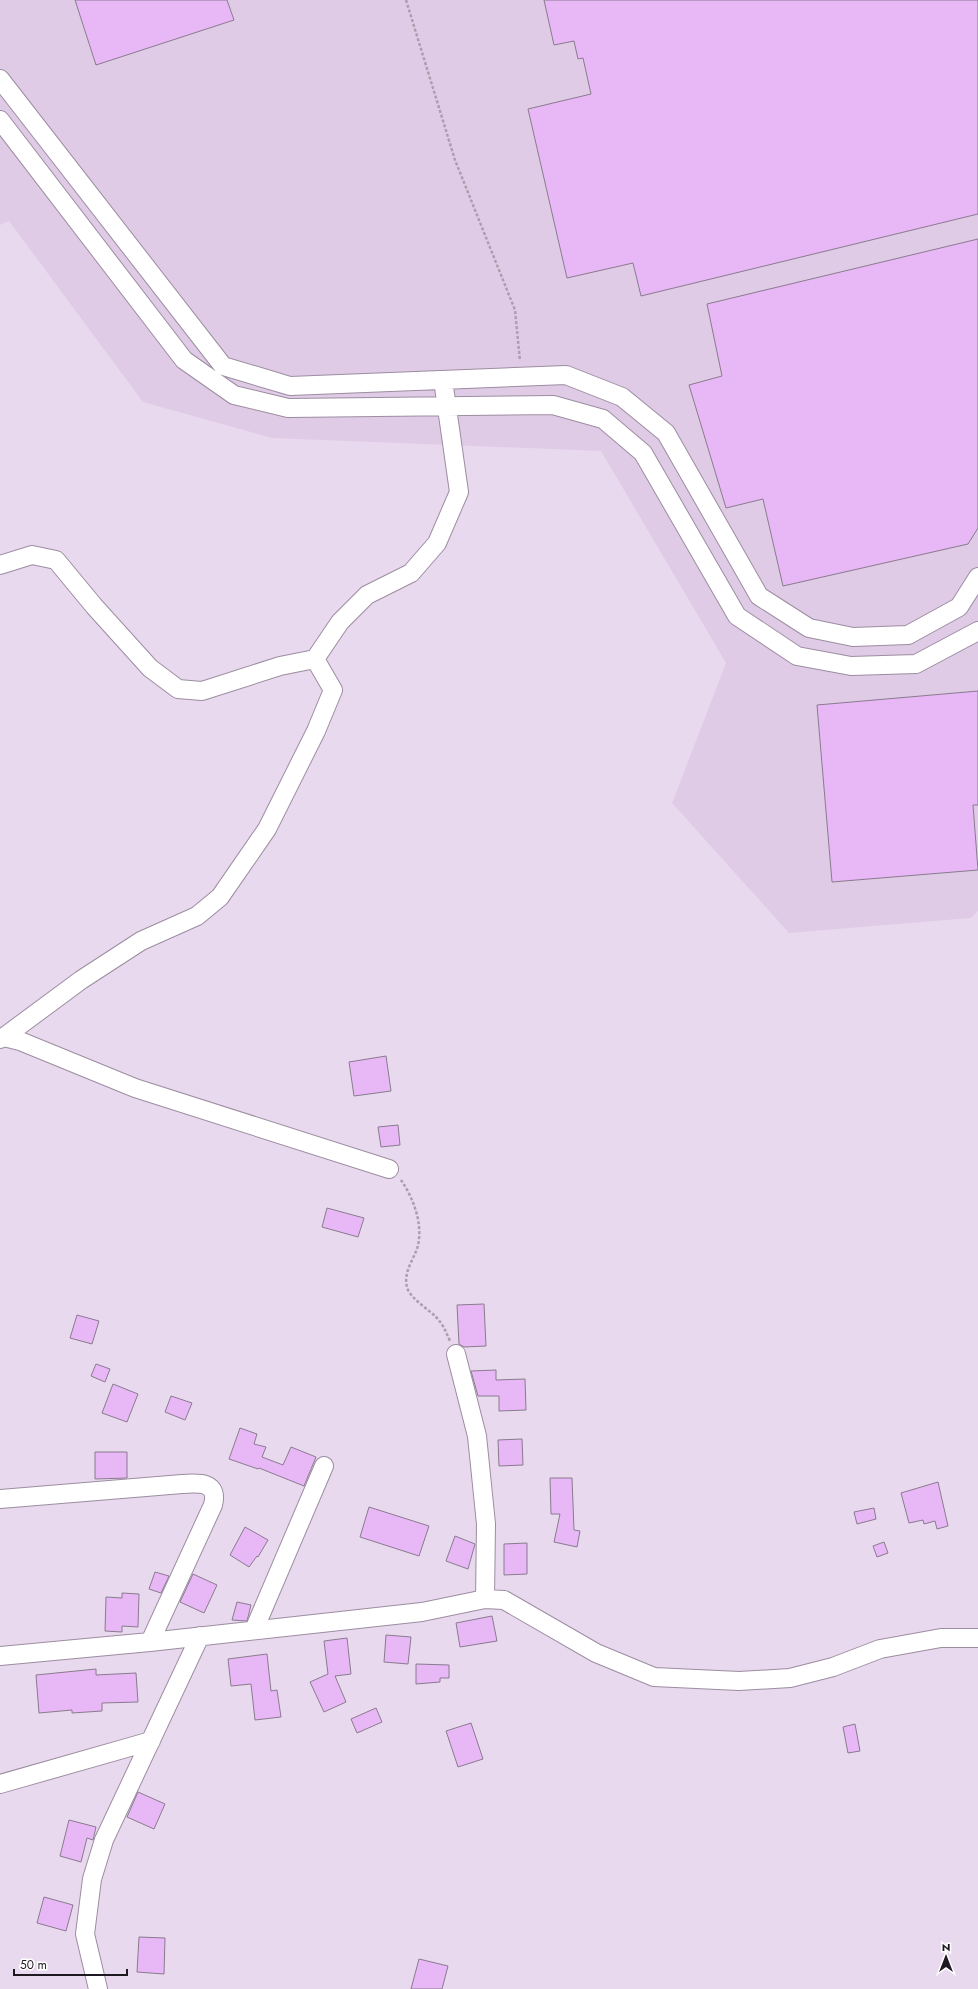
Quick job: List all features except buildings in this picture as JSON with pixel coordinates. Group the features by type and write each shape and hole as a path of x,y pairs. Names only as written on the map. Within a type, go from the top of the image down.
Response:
{"street":[{"path":"0,79 223,366 290,386 566,375 622,397 666,434 759,596 809,628 853,637 908,635 959,608 978,577"},
{"path":"0,120 184,360 234,395 288,408 553,405 603,419 643,453 737,616 797,656 851,666 916,664 978,631"},
{"path":"0,566 32,555 56,560 94,606 150,668 178,688 202,691 280,666 315,659 340,622 367,595 411,573 437,543 459,492 443,380"},
{"path":"2,1038 81,980 141,941 197,916 220,897 267,829 316,732 333,690 315,659"},
{"path":"2,1038 20,1042 135,1088 389,1169"},
{"path":"456,1354 477,1436 486,1524 485,1599"},
{"path":"254,1630 324,1466"},
{"path":"0,1499 202,1483 212,1489 214,1494 213,1505 150,1642"},
{"path":"0,1656 150,1642 422,1612 485,1599 504,1600 596,1654 654,1677 740,1681 790,1678 833,1667 880,1649 941,1638 978,1638"},
{"path":"98,1989 85,1934 92,1879 104,1840 200,1636"},
{"path":"0,1784 151,1741"}],"path":[{"path":"406,0 455,160 514,310 522,376"},
{"path":"389,1169 399,1177 407,1188 414,1204 418,1220 417,1248 406,1275 408,1291 436,1317 444,1327 456,1354"}],"shaded area":[{"path":"0,0 978,0 978,911 971,918 789,933 672,803 726,663 601,451 272,438 143,402 9,221 0,225"}]}
